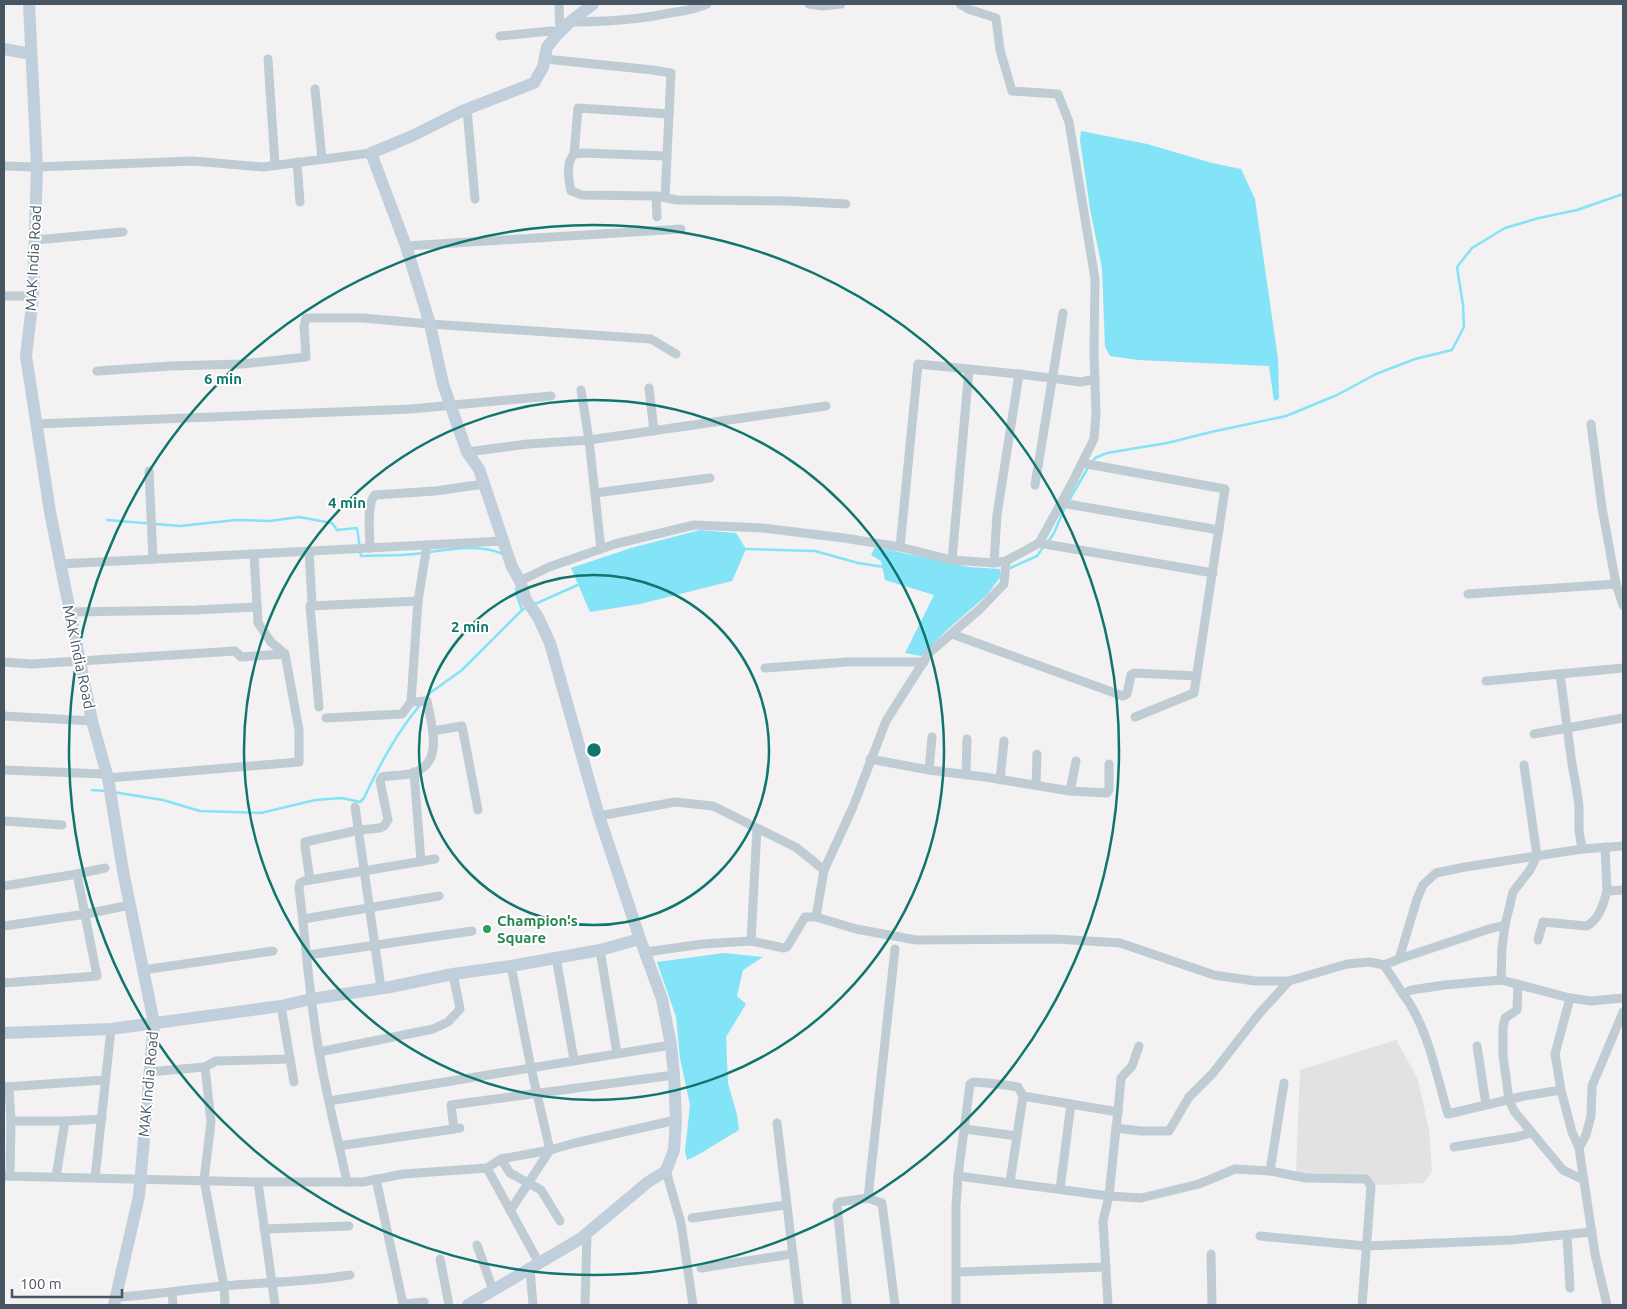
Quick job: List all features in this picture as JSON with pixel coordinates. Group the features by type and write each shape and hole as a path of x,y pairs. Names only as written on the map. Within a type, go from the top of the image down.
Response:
{"street":[{"name":"MAK India Road","path":"29,4 37,166 33,296 26,356 50,512 92,722 110,787 130,905 154,1023 139,1196 115,1301"},
{"path":"559,4 560,32"},
{"path":"4,166 193,161 263,166 371,153 412,136 467,109 534,83 543,67 547,47 570,22 592,4"},
{"path":"570,22 610,22 653,17 698,8 707,4"},
{"path":"809,4 822,6 840,4"},
{"path":"960,4 968,10 996,18 1000,50 1012,91 1058,94 1069,122 1095,279 1096,414 1094,438 1088,464 1044,543 1005,568"},
{"path":"500,36 551,31 560,32"},
{"path":"4,49 31,54"},
{"path":"268,59 275,165"},
{"path":"545,59 671,73 667,162 657,217"},
{"path":"315,89 322,159"},
{"path":"669,114 578,108 574,154 571,158 569,182 571,190 582,195 660,196 677,200 788,201 846,204"},
{"path":"467,109 474,200"},
{"path":"371,153 406,246 430,324 450,404 468,452 479,469 512,567 520,581 526,600 550,642 599,816 662,999 671,1045 676,1120 674,1150 666,1171 681,1223 693,1305"},
{"path":"574,154 666,156"},
{"path":"297,162 300,202"},
{"path":"406,246 681,230"},
{"path":"35,240 123,232"},
{"path":"4,296 33,296"},
{"path":"1035,485 1064,313"},
{"path":"97,371 242,364 306,357 304,326 306,318 363,318 651,339 676,354"},
{"path":"900,547 918,364 1081,382 1095,379"},
{"path":"952,560 969,369"},
{"path":"994,563 997,515 1019,374"},
{"path":"648,388 654,431"},
{"path":"581,390 589,440 600,549"},
{"path":"36,424 412,409 551,396"},
{"path":"468,452 528,444 589,440 826,406"},
{"path":"1591,424 1602,508 1616,584 1623,605"},
{"path":"1088,464 1225,489 1194,693 1135,717"},
{"path":"148,471 153,559"},
{"path":"594,494 710,478"},
{"path":"370,548 370,506 372,497 375,495 435,491 484,484"},
{"path":"1065,503 1219,530"},
{"path":"520,581 549,567 600,549 694,525 763,528 844,538 900,547 952,560 994,563 1005,568"},
{"path":"60,564 503,541"},
{"path":"1044,543 1213,573"},
{"path":"326,718 402,714 412,702 418,601 427,545"},
{"path":"309,551 312,602 310,606 319,706"},
{"path":"4,770 103,774 110,787 298,762 299,730 285,654 271,642 258,623 254,554"},
{"path":"816,917 824,870 853,808 886,721 929,653 980,610 1004,584 1005,568"},
{"path":"1468,594 1616,584"},
{"path":"310,606 418,601"},
{"path":"70,612 257,607"},
{"path":"952,634 1123,696 1128,694 1131,675 1134,673 1197,676"},
{"path":"4,662 32,664 80,662 235,651 241,657 285,654"},
{"path":"765,668 847,662 924,662"},
{"path":"1486,681 1623,668"},
{"path":"1560,674 1579,806 1578,830 1582,849"},
{"path":"310,880 305,842 384,826 388,820 380,781 382,777 414,772 428,762 434,742 426,701 412,702"},
{"path":"4,716 92,722"},
{"path":"1534,734 1623,718"},
{"path":"433,731 462,726 478,810"},
{"path":"928,770 932,737"},
{"path":"966,775 967,739"},
{"path":"1000,780 1004,741"},
{"path":"1036,785 1037,754"},
{"path":"870,760 1070,790 1109,793 1109,764"},
{"path":"1070,790 1076,761"},
{"path":"1501,980 1505,925 1513,892 1530,870 1537,856 1524,765"},
{"path":"414,772 421,862"},
{"path":"599,816 675,802 713,806 797,848 824,870"},
{"path":"355,807 381,988"},
{"path":"4,821 62,825"},
{"path":"751,941 757,829"},
{"path":"1399,959 1423,885 1436,873 1465,866 1582,849 1623,846"},
{"path":"1538,940 1544,922 1586,926 1598,915 1607,891 1605,847"},
{"path":"347,1182 319,1052 311,999 300,884 310,880 364,870 435,860"},
{"path":"4,886 105,868"},
{"path":"4,982 97,976 77,874"},
{"path":"1607,891 1623,890"},
{"path":"303,919 439,896"},
{"path":"4,926 86,914 130,905"},
{"path":"646,952 703,944 751,941 778,948 787,947 805,916 816,917 856,929 916,940 1056,939 1120,943 1214,975 1254,981 1290,981 1348,964 1370,962 1384,965 1505,925"},
{"path":"308,955 472,931"},
{"path":"4,1033 111,1028 282,1006 311,999 600,950 640,939"},
{"path":"868,1198 895,949"},
{"path":"600,950 617,1054"},
{"path":"143,970 273,951"},
{"path":"556,957 574,1060"},
{"path":"1384,965 1412,1008 1427,1043 1448,1114 1561,1090"},
{"path":"510,1211 550,1150 531,1068 512,966"},
{"path":"319,1052 433,1029 448,1022 460,1009 453,974"},
{"path":"1403,994 1411,990 1445,985 1501,980 1570,998 1591,1001 1623,998"},
{"path":"1116,1128 1169,1132 1188,1098 1212,1073 1258,1015 1290,981"},
{"path":"1518,984 1517,1010 1505,1018 1503,1028 1503,1055 1509,1100 1514,1111 1563,1170 1584,1180"},
{"path":"1570,998 1555,1054 1561,1090 1572,1132 1579,1148 1595,1254 1607,1305"},
{"path":"282,1006 294,1082"},
{"path":"1579,1148 1586,1135 1591,1116 1592,1086 1623,1012"},
{"path":"95,1178 111,1028"},
{"path":"330,1100 671,1045"},
{"path":"1108,1305 1103,1221 1109,1196 1121,1078 1132,1066 1138,1046"},
{"path":"1477,1046 1486,1105"},
{"path":"149,1072 205,1067 216,1061 290,1059"},
{"path":"205,1067 211,1122 204,1180 224,1286 225,1305"},
{"path":"339,1146 457,1128 451,1105 674,1075"},
{"path":"105,1080 6,1087 11,1121 7,1176 258,1182 363,1182 403,1174 486,1168 501,1159 550,1150 575,1142 676,1120"},
{"path":"956,1305 956,1207 958,1176 969,1086 973,1082 995,1083 1018,1088 1023,1096 1010,1182"},
{"path":"1270,1171 1284,1083"},
{"path":"1023,1096 1118,1112"},
{"path":"1060,1190 1071,1104"},
{"path":"11,1121 102,1119"},
{"path":"56,1177 65,1121"},
{"path":"777,1123 799,1305"},
{"path":"965,1129 1017,1136"},
{"path":"1454,1148 1531,1133"},
{"path":"501,1159 510,1173 541,1190 560,1221"},
{"path":"540,1166 541,1190"},
{"path":"486,1168 510,1211 534,1266 533,1305"},
{"path":"958,1176 1109,1196 1142,1198 1199,1184 1234,1169 1270,1171 1306,1178 1366,1179 1371,1186 1362,1305"},
{"path":"468,1305 587,1233 648,1182 666,1171"},
{"path":"376,1179 403,1304 424,1302 424,1305"},
{"path":"258,1182 275,1305"},
{"path":"847,1305 838,1205 840,1202 868,1198 882,1203 895,1305"},
{"path":"692,1218 786,1205"},
{"path":"264,1229 349,1226"},
{"path":"1260,1236 1366,1246 1512,1240 1592,1232"},
{"path":"586,1305 587,1233"},
{"path":"1567,1236 1570,1288"},
{"path":"478,1244 493,1290"},
{"path":"701,1268 792,1254"},
{"path":"1211,1254 1212,1305"},
{"path":"440,1259 449,1305"},
{"path":"957,1272 1106,1266"},
{"path":"115,1301 224,1286 300,1282 350,1275"},
{"path":"172,1293 173,1305"}],"shaded area":[{"path":"1396,1040 1418,1079 1429,1130 1432,1171 1424,1183 1381,1185 1296,1174 1300,1070"}],"water":[{"path":"1081,131 1147,144 1212,163 1241,169 1255,199 1278,359 1279,399 1274,401 1269,366 1138,360 1110,356 1105,347 1102,268 1090,209 1080,140"},
{"path":"700,530 736,533 746,549 732,581 640,604 590,612 571,568 631,548"},
{"path":"875,547 969,567 1000,569 1001,576 987,595 921,656 905,653 934,595 885,580 881,561 871,555"},
{"path":"724,953 763,957 743,970 737,996 746,1004 726,1037 728,1083 739,1130 687,1160 685,1151 690,1105 680,1058 676,1017 657,962"}],"waterway":[{"path":"1092,462 1095,458 1107,453 1167,443 1286,416 1337,395 1376,374 1415,359 1452,350 1464,327 1463,305 1457,267 1472,248 1505,228 1577,210 1623,194"},
{"path":"1068,502 1089,466"},
{"path":"1048,542 1065,507"},
{"path":"107,520 180,526 236,520 270,521 299,517 332,523 337,530 357,528 361,556 408,555 471,548 493,550 503,554"},
{"path":"1008,569 1037,556 1044,546"},
{"path":"743,549 815,551 858,563 884,567"},
{"path":"535,604 580,584"},
{"path":"516,589 522,610"},
{"path":"426,698 462,670 522,610 528,607"},
{"path":"113,792 163,800 200,811 261,813 315,800 342,798 360,802 397,737 421,704"},
{"path":"92,790 105,791"}],"place":[{"name":"Champion's Square","path":"487,929"}]}
